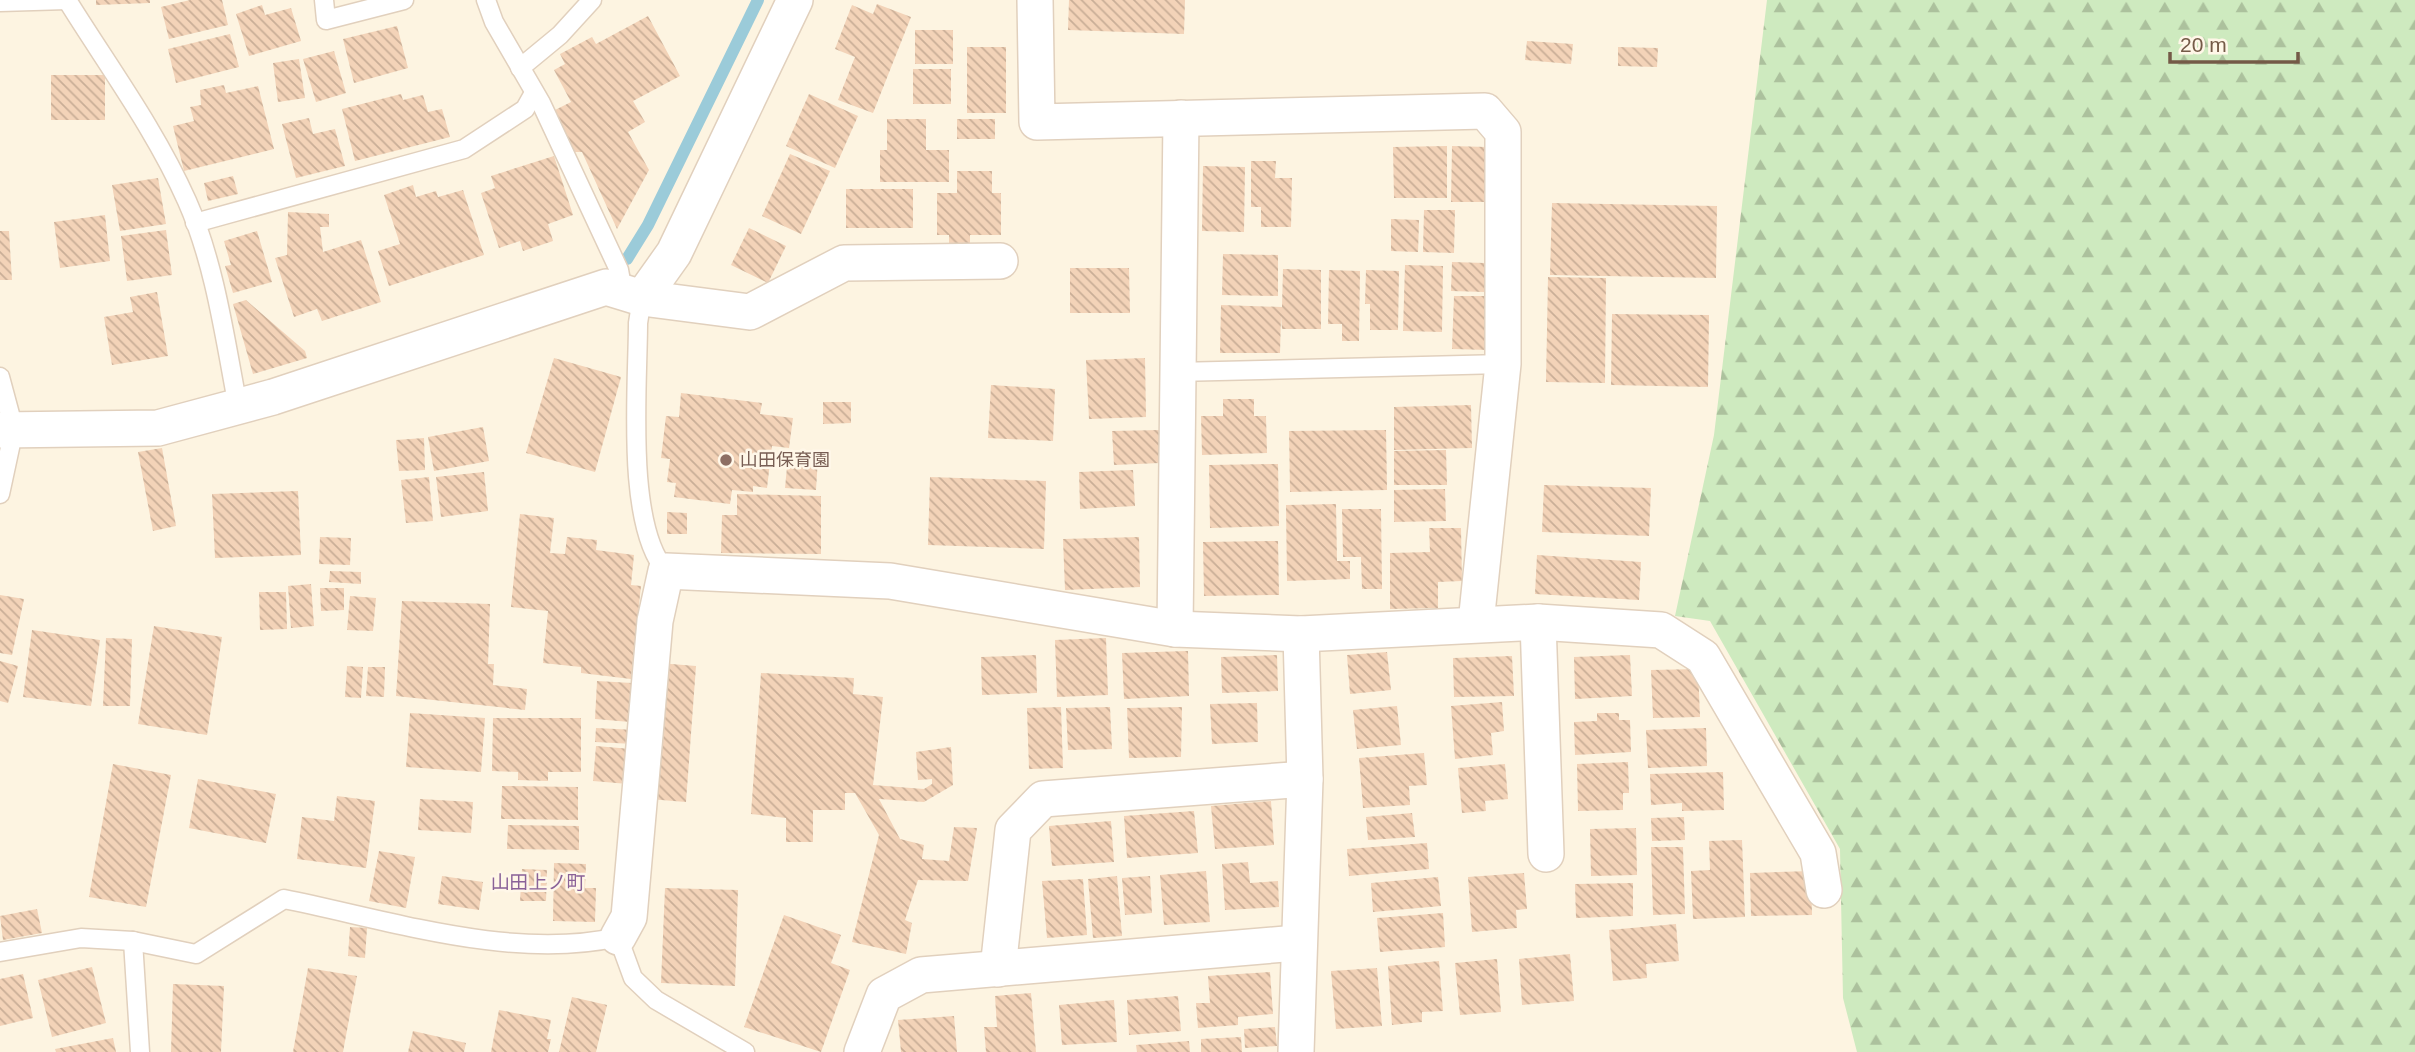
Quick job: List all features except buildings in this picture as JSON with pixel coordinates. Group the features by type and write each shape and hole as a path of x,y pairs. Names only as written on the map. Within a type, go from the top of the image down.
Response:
{"street":[{"path":"633,295 674,253 795,0"},
{"path":"1035,0 1037,122 1485,111 1503,132 1503,364 1476,623"},
{"path":"1175,629 1181,118"},
{"path":"7,430 158,428 238,407 606,288 633,295 750,312 844,263 1000,261"},
{"path":"618,937 629,917 655,621 666,571 890,581 1175,629 1301,634 1476,623 1538,622 1661,630 1703,657 1818,853 1824,890"},
{"path":"1538,622 1546,855"},
{"path":"1296,1052 1297,943 1305,779 1301,634"},
{"path":"998,969 1013,830 1043,799 1305,779"},
{"path":"862,1052 884,995 920,975 1297,943"}],"lane":[{"path":"0,2 67,0 120,78 187,200 204,246 238,407"},
{"path":"324,0 326,20 404,0"},
{"path":"486,0 494,22 534,93 633,295 638,323 638,486 654,558 666,571"},
{"path":"520,68 559,35 592,0"},
{"path":"195,223 464,149 525,109 534,93"},
{"path":"1176,372 1503,364"},
{"path":"0,377 7,430 0,494"},
{"path":"0,952 81,938 133,941 196,954 284,899 503,944 583,945 618,937 633,978 656,1000 746,1052"},
{"path":"133,941 140,1052"}],"green space":[{"path":"1767,0 2415,0 2415,1052 1857,1052 1843,998 1840,849 1710,621 1675,616 1714,435"}],"waterway":[{"path":"627,259 648,225 758,0"}],"place":[{"name":"山田保育園","path":"726,460"}],"district":[{"name":"山田上ノ町","path":"538,882"}]}
